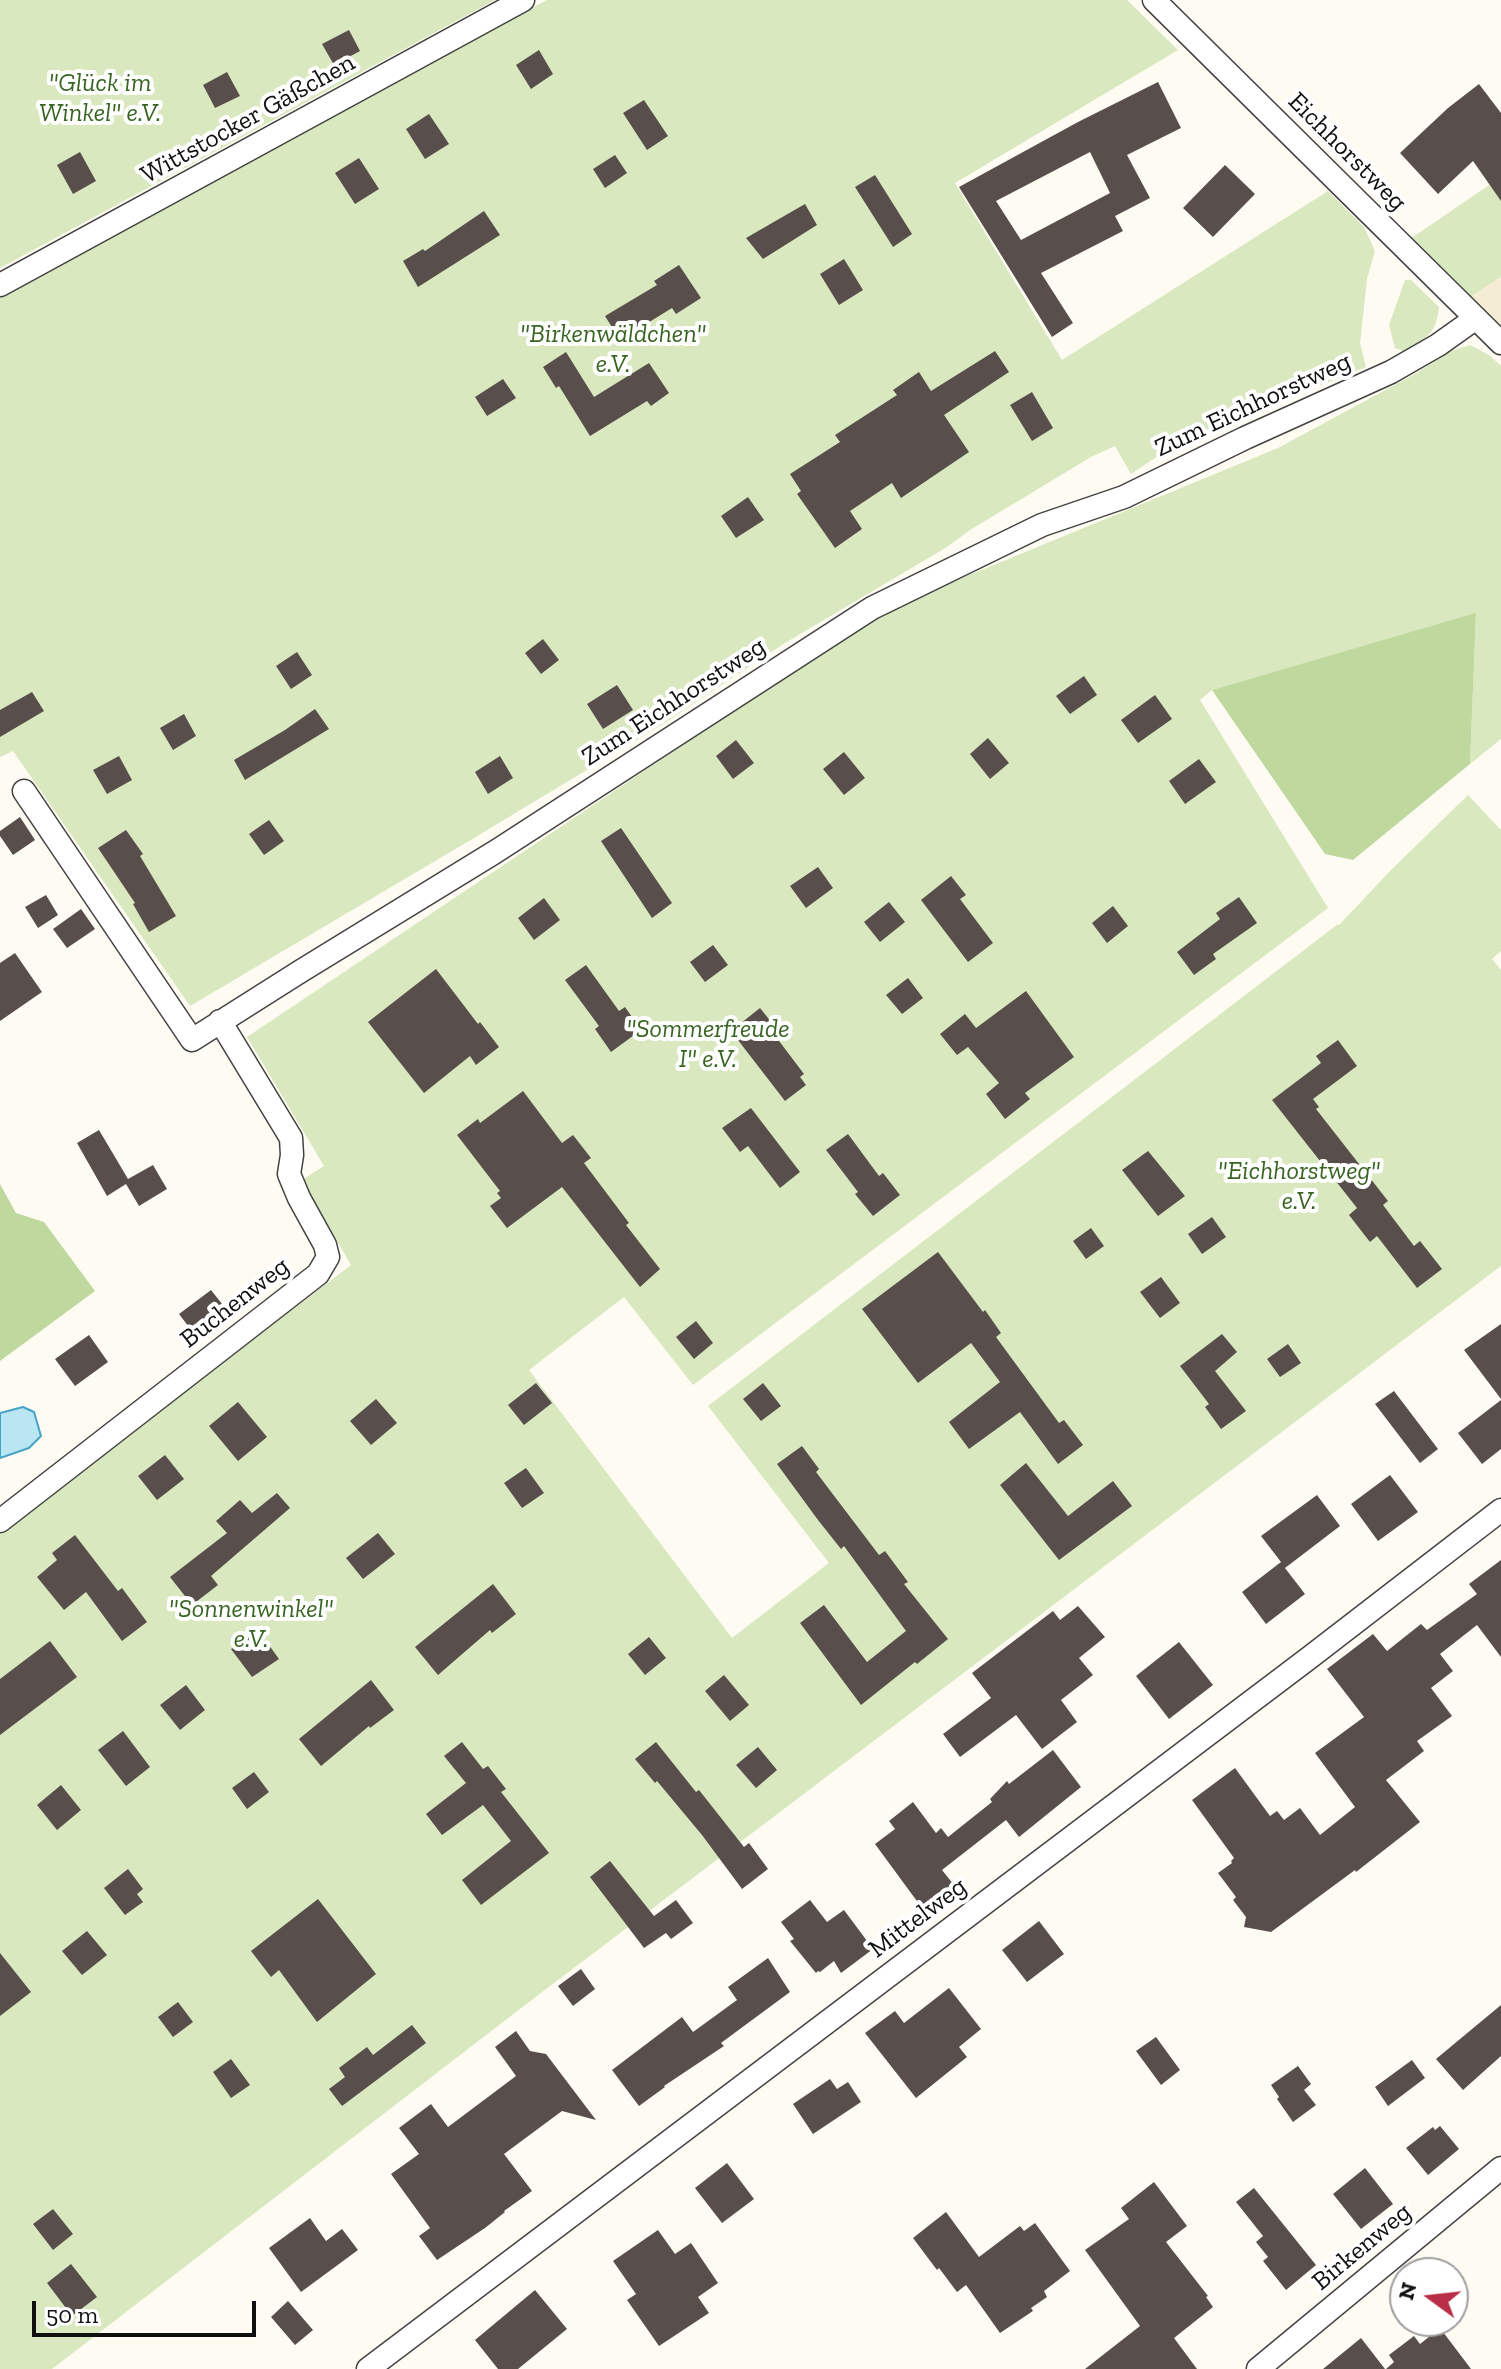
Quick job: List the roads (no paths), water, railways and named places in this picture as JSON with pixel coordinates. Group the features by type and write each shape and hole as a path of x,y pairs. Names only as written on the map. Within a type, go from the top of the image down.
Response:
{"street":[{"name":"Wittstocker Gäßchen","path":"0,285 523,0"},
{"name":"Eichhorstweg","path":"1154,0 1501,343"},
{"name":"Zum Eichhorstweg","path":"24,791 192,1040 495,852 872,608 1042,525 1124,497 1391,372 1438,345 1476,318"},
{"name":"Buchenweg","path":"0,1521 318,1274 328,1257 289,1174 291,1138 220,1021"},
{"name":"Mittelweg","path":"368,2369 1501,1510"},
{"name":"Birkenweg","path":"1258,2369 1501,2168"}],"water":[{"path":"23,1407 34,1412 41,1436 29,1448 0,1458 0,1413"}],"park label":[{"name":"\"Glück im Winkel\" e.V.","path":"100,99"},
{"name":"\"Birkenwäldchen\" e.V.","path":"613,350"},
{"name":"\"Sommerfreude I\" e.V.","path":"708,1045"},
{"name":"\"Eichhorstweg\" e.V.","path":"1299,1187"},
{"name":"\"Sonnenwinkel\" e.V.","path":"251,1625"}]}
